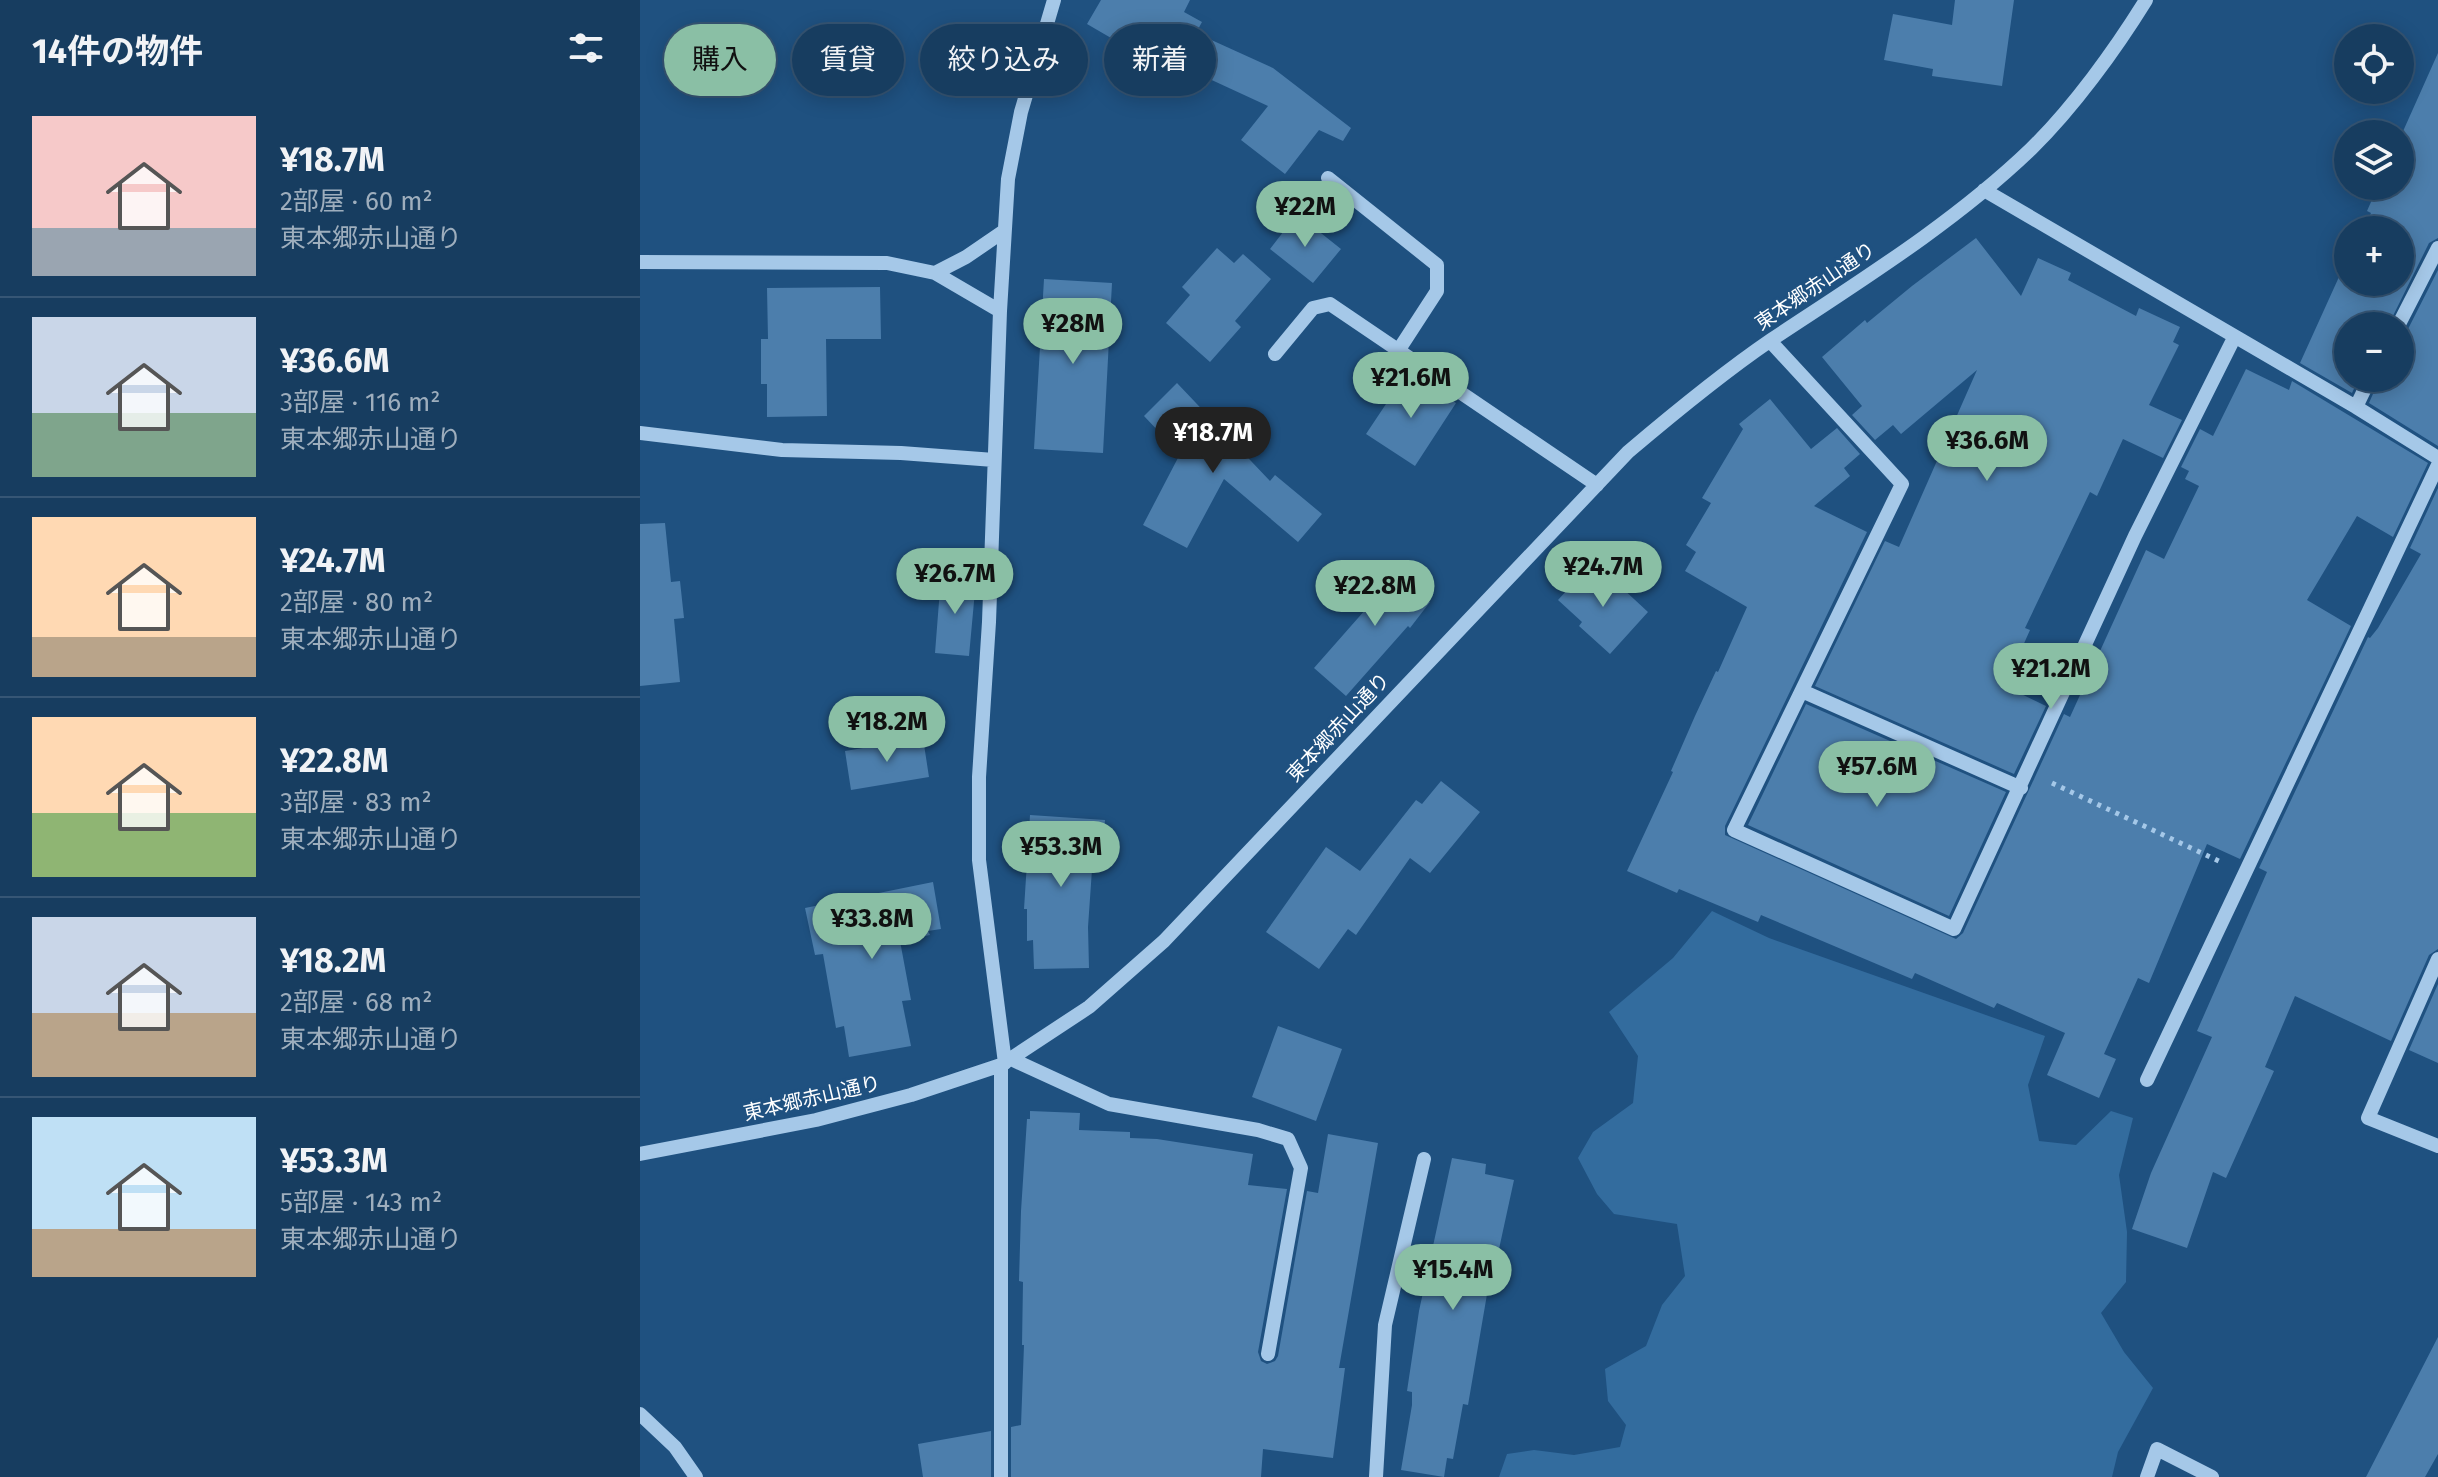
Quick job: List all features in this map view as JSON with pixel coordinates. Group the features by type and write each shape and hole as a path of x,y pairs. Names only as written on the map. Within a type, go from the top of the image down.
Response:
{"street":[{"path":"1001,1477 1005,1062 979,860 979,777 989,622 1008,179 1021,112 1054,0"},
{"name":"東本郷赤山通り","path":"640,1154 816,1120 911,1095 1005,1062 1089,1007 1164,941 1628,452 1685,404 1770,341 1900,253 1984,190 2033,148 2122,38 2146,0"},
{"path":"1328,178 1437,265 1437,291 1398,351"},
{"path":"1984,190 2438,458"},
{"path":"935,273 966,257 1004,231"},
{"path":"2405,312 2438,248"},
{"path":"640,262 887,263 935,273 1000,311"},
{"path":"1275,354 1313,308 1330,304 1597,485"},
{"path":"1770,341 1902,484 1734,830 1954,929 2135,536 2234,338"},
{"path":"2356,407 2363,392"},
{"path":"640,433 782,450 901,453 994,460"},
{"path":"2147,1080 2438,465"},
{"path":"1802,691 2021,788"},
{"path":"2438,959 2368,1118 2438,1146"},
{"path":"1005,1062 1109,1104 1258,1130 1288,1139 1301,1168 1268,1354"},
{"path":"1376,1477 1385,1325 1424,1159"},
{"path":"640,1414 675,1447 696,1477"},
{"path":"2147,1477 2157,1449 2212,1477"}],"path":[{"path":"2028,772 2243,873"}],"shaded area":[{"path":"1712,911 1769,938 2045,1036 2028,1085 2039,1141 2076,1145 2111,1111 2133,1118 2119,1175 2127,1232 2126,1282 2101,1313 2124,1352 2153,1388 2118,1452 2112,1477 1499,1477 1507,1454 1534,1450 1574,1455 1620,1447 1626,1425 1608,1401 1605,1369 1646,1346 1662,1305 1685,1276 1677,1224 1614,1214 1597,1194 1578,1158 1593,1132 1633,1103 1638,1056 1609,1012 1673,958"}],"building":[{"path":"1101,0 1190,0 1184,12 1202,22 1104,24 1104,34 1087,24"},
{"path":"1955,0 2014,0 2002,86 1932,76 1933,69 1884,60 1893,14 1952,25"},
{"path":"1216,42 1273,68 1351,128 1343,141 1319,130 1285,174 1241,140 1268,106 1216,82"},
{"path":"2438,53 2438,238 2429,243 2414,273 2414,216 2369,216 2371,213 2367,211 2372,200 2414,200 2414,120 2408,120"},
{"path":"1297,214 1341,249 1313,283 1270,249"},
{"path":"1976,238 2021,296 2038,258 2071,273 2068,280 2136,316 2139,308 2180,327 2173,342 2179,345 2149,405 2182,420 2163,458 2123,439 2097,496 2090,492 2025,628 2030,630 2005,686 2046,706 2014,774 1815,686 1885,541 1899,547 1977,370 1901,434 1893,425 1875,440 1852,415 1862,406 1822,357 1865,320 1867,323"},
{"path":"1217,248 1234,263 1243,254 1271,279 1235,321 1241,327 1210,362 1166,323 1190,295 1182,287"},
{"path":"2438,270 2438,446 2369,403 2374,392 2414,392 2414,317"},
{"path":"1044,279 1112,283 1103,453 1034,449"},
{"path":"880,287 881,339 826,339 827,416 767,417 767,384 761,384 761,339 768,339 767,288"},
{"path":"2334,288 2334,296 2403,296 2395,312 2334,312 2334,383 2300,363"},
{"path":"2246,369 2289,390 2292,381 2428,463 2393,537 2357,516 2307,600 2351,626 2240,859 2207,844 2149,983 2138,978 2104,1054 2116,1059 2099,1098 2047,1075 2065,1033 1997,1003 1994,1008 1915,973 1912,979 1761,915 1758,922 1627,871 1747,607 1685,571 1696,552 1686,545 1711,503 1702,498 1743,429 1739,424 1770,399 1811,449 1837,428 1860,454 1844,468 1850,476 1814,506 1867,532 1725,826 1725,835 1956,939 1963,933 2064,714 2070,717 2146,550 2164,559 2199,486 2185,479 2189,471 2181,467 2200,429 2213,436"},
{"path":"1413,375 1456,403 1415,466 1366,434 1400,383 1405,387"},
{"path":"1177,383 1270,481 1275,475 1322,514 1298,542 1224,479 1187,548 1143,525 1180,454 1144,416"},
{"path":"2438,488 2438,949 2429,955 2391,1041 2295,996 2265,1067 2274,1071 2226,1178 2213,1172 2187,1248 2132,1229 2151,1173 2212,1037 2197,1031 2267,872 2259,868 2368,637 2378,628 2421,554 2410,548"},
{"path":"665,523 671,582 680,581 684,618 674,619 680,682 640,686 640,524"},
{"path":"1392,562 1434,593 1410,628 1408,626 1346,696 1314,668 1373,601 1367,596"},
{"path":"1589,566 1618,592 1621,587 1648,612 1610,654 1579,626 1582,622 1558,600"},
{"path":"941,576 976,580 969,656 935,653"},
{"path":"1806,704 2006,792 1949,916 1748,825"},
{"path":"923,738 929,777 851,790 845,751"},
{"path":"1441,781 1480,812 1430,873 1410,858 1356,935 1348,929 1319,969 1266,932 1326,847 1360,871 1416,800 1422,804"},
{"path":"1030,815 1105,820 1102,856 1093,855 1088,927 1089,968 1034,969 1033,940 1027,941 1027,909 1024,909"},
{"path":"933,882 941,929 928,931 930,935 900,941 911,1000 902,1001 911,1046 849,1057 844,1026 836,1028 823,954 815,955 805,908"},
{"path":"2438,984 2438,1063 2409,1050"},
{"path":"1278,1026 1342,1049 1316,1121 1252,1097"},
{"path":"1030,1111 1080,1113 1079,1130 1130,1132 1130,1138 1157,1139 1253,1154 1248,1185 1287,1189 1258,1352 1261,1361 1267,1364 1278,1356 1307,1191 1318,1193 1328,1134 1378,1143 1339,1368 1345,1368 1333,1458 1263,1449 1261,1477 1011,1477 1011,1427 1021,1425 1024,1345 1023,1282 1019,1281 1021,1211"},
{"path":"1452,1158 1486,1164 1485,1174 1514,1180 1494,1272 1491,1271 1468,1405 1463,1404 1453,1459 1447,1458 1444,1477 1401,1470 1412,1405 1412,1392 1407,1391 1419,1311"},
{"path":"2438,1337 2438,1454 2425,1477 2366,1477"},
{"path":"991,1431 991,1477 923,1477 918,1444"}]}
